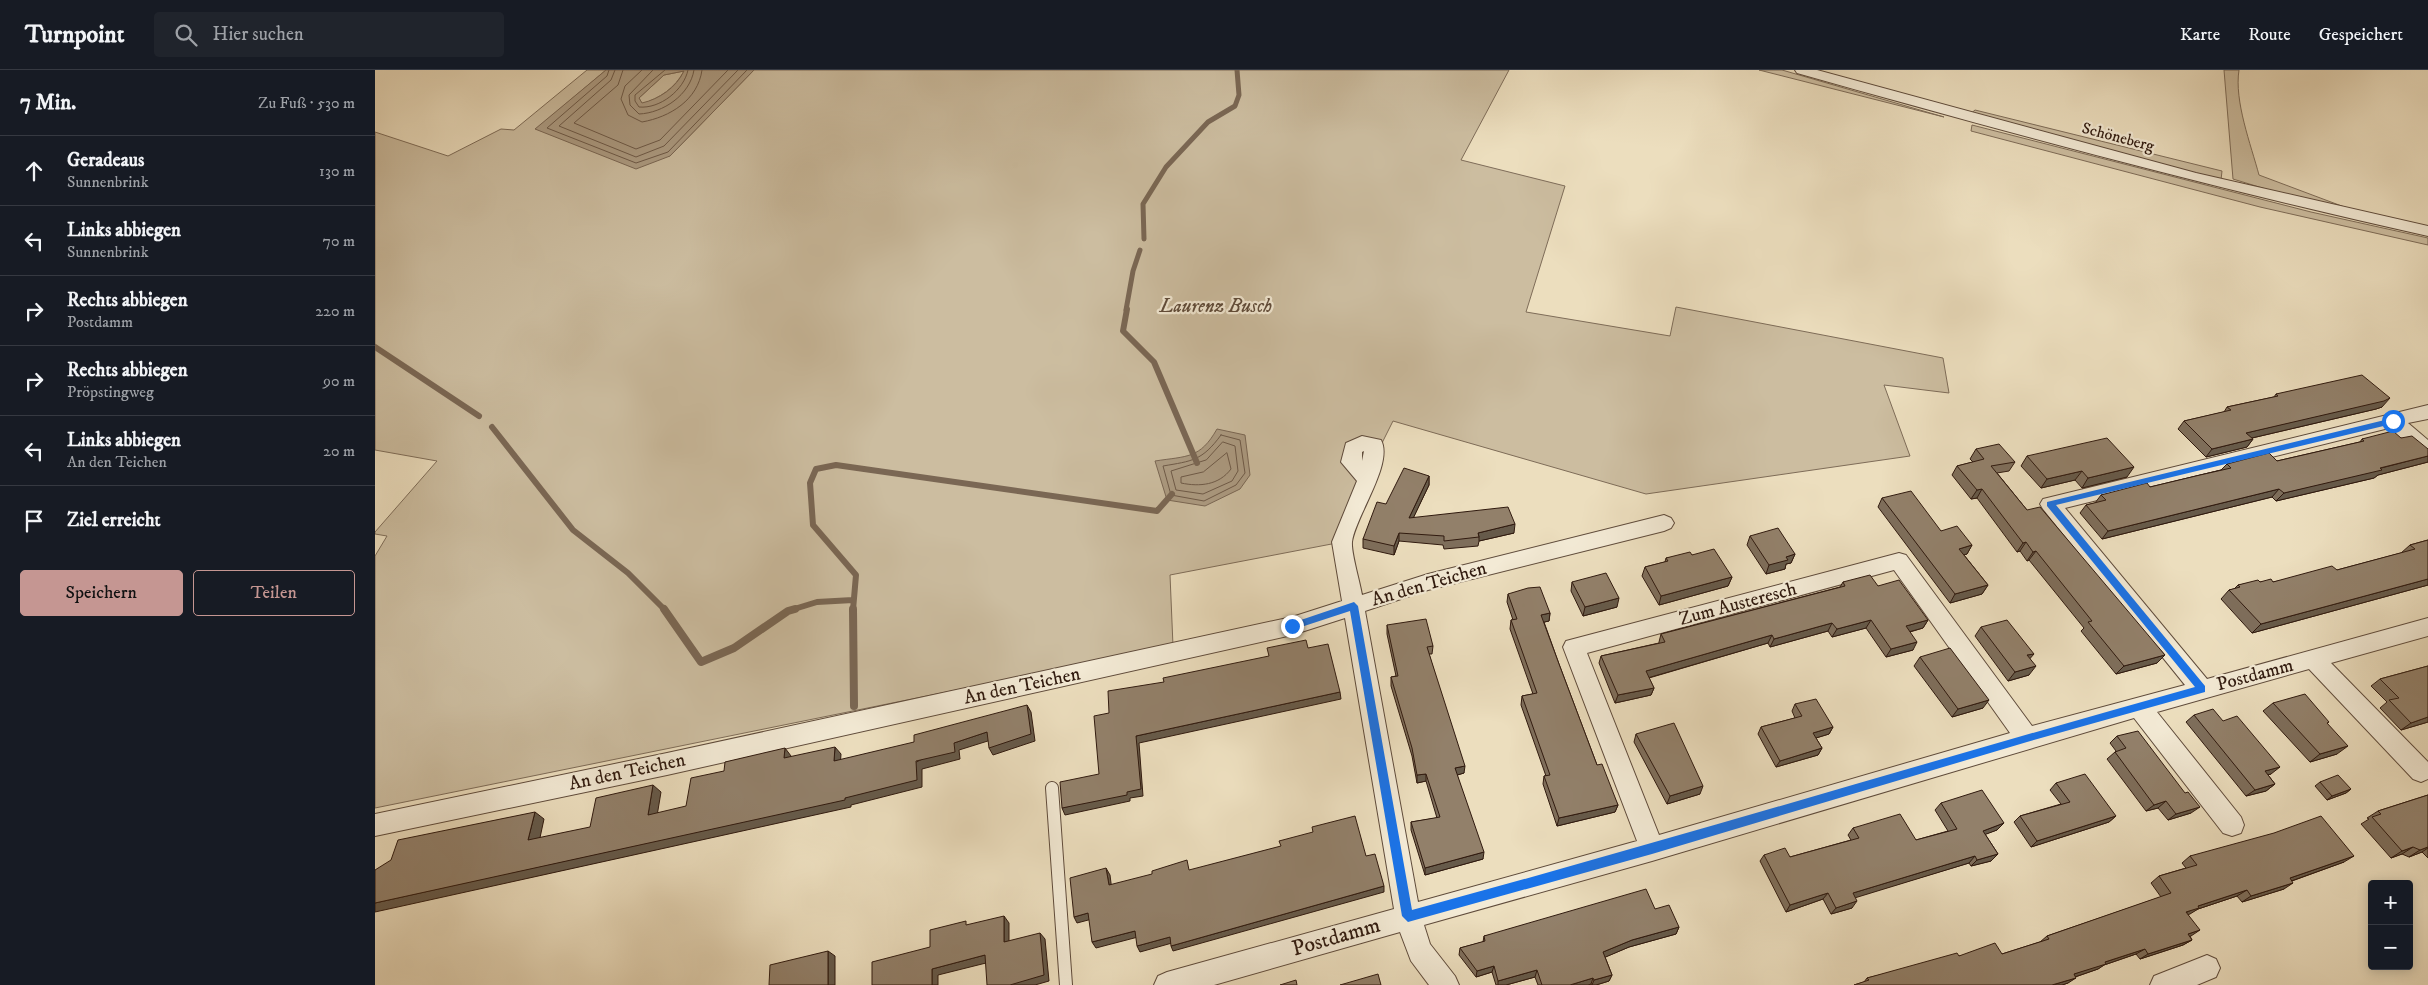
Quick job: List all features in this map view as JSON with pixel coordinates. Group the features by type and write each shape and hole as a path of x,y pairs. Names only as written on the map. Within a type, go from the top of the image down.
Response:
{"street":[{"name":"Schöneberg","path":"1802,70 1958,114 2288,200 2428,231"},
{"path":"2202,689 2050,504 2428,412"},
{"path":"2393,421 2428,452"},
{"path":"1367,479 1342,542 1408,916 1420,952 1446,985"},
{"name":"An den Teichen","path":"375,825 657,766 1292,626 1428,582 1664,523"},
{"name":"Zum Austeresch","path":"1652,849 1574,647 1899,561 2027,738"},
{"name":"Postdamm","path":"1167,985 1652,849 2027,738 2428,627"},
{"name":"Postdamm","path":"2313,659 2421,771"},
{"path":"2139,707 2232,825"},
{"path":"2163,985 2207,968"}],"lane":[{"path":"1051,788 1066,985"}],"green space":[{"name":"Laurenz Busch","path":"587,70 606,70 536,129 670,156 754,70 1509,70 1461,160 1565,186 1526,312 1670,336 1676,307 1943,358 1949,393 1884,385 1910,456 1646,494 1393,421 1378,451 1342,542 1170,575 1173,646 375,808 375,556 387,536 375,534 375,532 437,461 375,450 375,132 448,156 501,129 514,130"},
{"path":"1759,70 1782,70 1944,117"},
{"path":"2224,70 2239,70 2238,82 2241,109 2259,175 2347,208 2308,202 2233,179"},
{"path":"684,71 666,92 642,104 639,98 664,75"},
{"path":"1975,110 2222,171 2221,180 1969,115"},
{"path":"1972,125 2311,212 2428,238 2428,245 2260,207 1971,131"}],"water":[{"path":"606,70 754,70 670,156 636,169 535,129","holes":["684,71 672,88 655,99 642,103 639,98 664,75"]},
{"path":"1217,429 1245,435 1250,475 1240,489 1205,506 1167,500 1155,461 1184,457 1198,451 1205,446"}],"building":[{"path":"2362,375 2390,398 2246,433 2253,439 2212,449 2184,421 2231,410 2227,407 2278,396 2276,394"},
{"path":"2393,431 2401,438 2412,436 2428,449 2428,456 2380,468 2382,470 2284,493 2279,489 2108,531 2086,505 2106,500 2101,495 2147,483 2150,487 2231,468 2227,464 2269,453 2277,461 2364,441 2362,439"},
{"path":"2107,438 2134,467 2088,478 2082,471 2047,479 2027,456"},
{"path":"1999,444 2015,462 1991,466 2027,510 2040,507 2165,655 2124,666 2088,622 2092,621 2036,551 2033,552 2026,542 2023,543 1982,489 1977,490 1957,466 1984,459 1976,449"},
{"path":"1404,468 1429,476 1409,518 1508,507 1515,524 1478,533 1479,537 1444,541 1444,536 1399,533 1394,546 1363,539 1377,502 1386,504"},
{"path":"1911,491 1941,531 1957,526 1972,545 1959,549 1988,585 1955,594 1882,498"},
{"path":"1778,528 1795,554 1786,557 1788,560 1769,565 1750,536"},
{"path":"2428,540 2428,579 2261,624 2229,590 2240,587 2238,585 2258,580 2260,582 2271,579 2273,582 2332,566 2337,570 2415,549 2410,545"},
{"path":"1714,549 1732,577 1661,596 1645,567 1668,561 1666,558 1690,552 1692,555"},
{"path":"1606,573 1619,598 1585,607 1572,582"},
{"path":"1870,575 1878,586 1899,580 1928,620 1906,626 1917,642 1891,649 1871,620 1837,629 1832,623 1774,639 1772,635 1646,671 1654,688 1618,695 1601,656 1665,642 1661,634 1845,586 1843,582"},
{"path":"1540,587 1550,613 1541,615 1597,765 1602,764 1618,805 1559,818 1544,776 1550,775 1522,696 1537,693 1511,620 1517,619 1508,594 1528,588"},
{"path":"1426,619 1433,646 1427,647 1465,766 1455,768 1484,852 1425,868 1411,822 1440,817 1426,774 1417,775 1412,748 1391,677 1398,676 1387,625"},
{"path":"2007,620 2034,654 2027,655 2036,666 2015,672 1981,627"},
{"path":"1306,640 1308,648 1328,644 1340,692 1136,736 1141,789 1127,792 1127,795 1062,808 1060,782 1099,774 1094,716 1109,713 1108,691 1164,682 1163,678 1269,656 1267,648"},
{"path":"1950,648 1989,700 1958,709 1920,657"},
{"path":"2428,666 2428,717 2411,723 2389,700 2399,698 2380,679"},
{"path":"2305,694 2329,722 2327,723 2348,746 2320,754 2273,703"},
{"path":"1816,699 1833,727 1813,733 1822,748 1780,761 1761,727 1802,716 1795,704"},
{"path":"1027,705 1031,734 989,748 987,732 954,743 955,752 916,761 917,780 845,798 845,800 375,903 375,870 391,860 398,840 535,812 528,840 590,827 596,798 653,785 648,815 686,806 691,778 724,771 725,762 785,748 784,758 835,747 834,761 914,742 914,735"},
{"path":"2213,709 2223,721 2237,716 2280,767 2265,771 2275,784 2255,790 2194,715"},
{"path":"1674,723 1703,786 1670,796 1636,734"},
{"path":"2138,731 2185,793 2188,792 2200,807 2176,814 2166,801 2154,805 2115,752 2126,748 2117,736"},
{"path":"2085,774 2116,816 2037,841 2020,816 2070,802 2056,783"},
{"path":"2338,775 2351,789 2332,796 2320,782"},
{"path":"1982,790 2004,823 1983,831 1998,854 1977,860 1975,856 1853,893 1857,901 1836,908 1828,893 1790,905 1764,855 1785,848 1790,857 1859,838 1853,828 1900,814 1916,840 1957,829 1941,803"},
{"path":"2428,795 2428,847 2420,850 2413,847 2402,851 2372,817 2381,814 2378,811"},
{"path":"1355,816 1366,856 1375,854 1384,886 1171,946 1170,937 1137,946 1135,931 1092,942 1088,913 1074,917 1070,878 1106,868 1109,885 1152,874 1152,871 1187,860 1189,870 1281,846 1279,841 1313,832 1312,827"},
{"path":"2321,816 2354,856 2290,878 2293,883 2251,896 2247,890 2198,906 2199,908 2186,912 2200,930 2188,934 2192,940 2148,954 2145,949 2074,974 2076,978 2052,985 1854,985 1869,980 1867,978 1957,953 1959,956 1995,943 2002,954 2049,939 2047,936 2171,893 2159,876 2197,865 2190,856 2274,833"},
{"path":"1646,889 1655,909 1669,905 1679,927 1632,940 1603,952 1612,975 1570,985 1542,985 1537,970 1498,981 1494,966 1477,971 1460,948 1485,941 1484,936"},
{"path":"1004,916 1004,942 1040,933 1044,975 1010,985 987,985 985,955 932,969 932,985 872,985 872,962 930,947 930,930 966,921 966,925"},
{"path":"828,951 828,985 769,985 770,965"},
{"path":"1378,974 1381,985 1340,985"},
{"path":"1296,980 1297,985 1280,985"}],"waterway":[{"path":"1144,239 1143,204 1166,167 1208,122 1235,106 1239,95 1237,70"},
{"path":"1126,310 1133,271 1140,250"},
{"path":"1127,309 1123,331 1154,362 1197,463"},
{"path":"375,347 479,416"},
{"path":"492,427 573,530 628,573 664,609"},
{"path":"853,610 856,575 813,525 810,483 816,469 836,465 1157,511 1172,494"},
{"path":"791,610 817,602 853,600"},
{"path":"664,609 701,662 734,648 788,611 795,609"},
{"path":"853,610 854,706"}],"route":[{"path":"1292,626 1354,606 1408,916 1652,849 2027,738 2202,689 2050,504 2393,421"}]}
